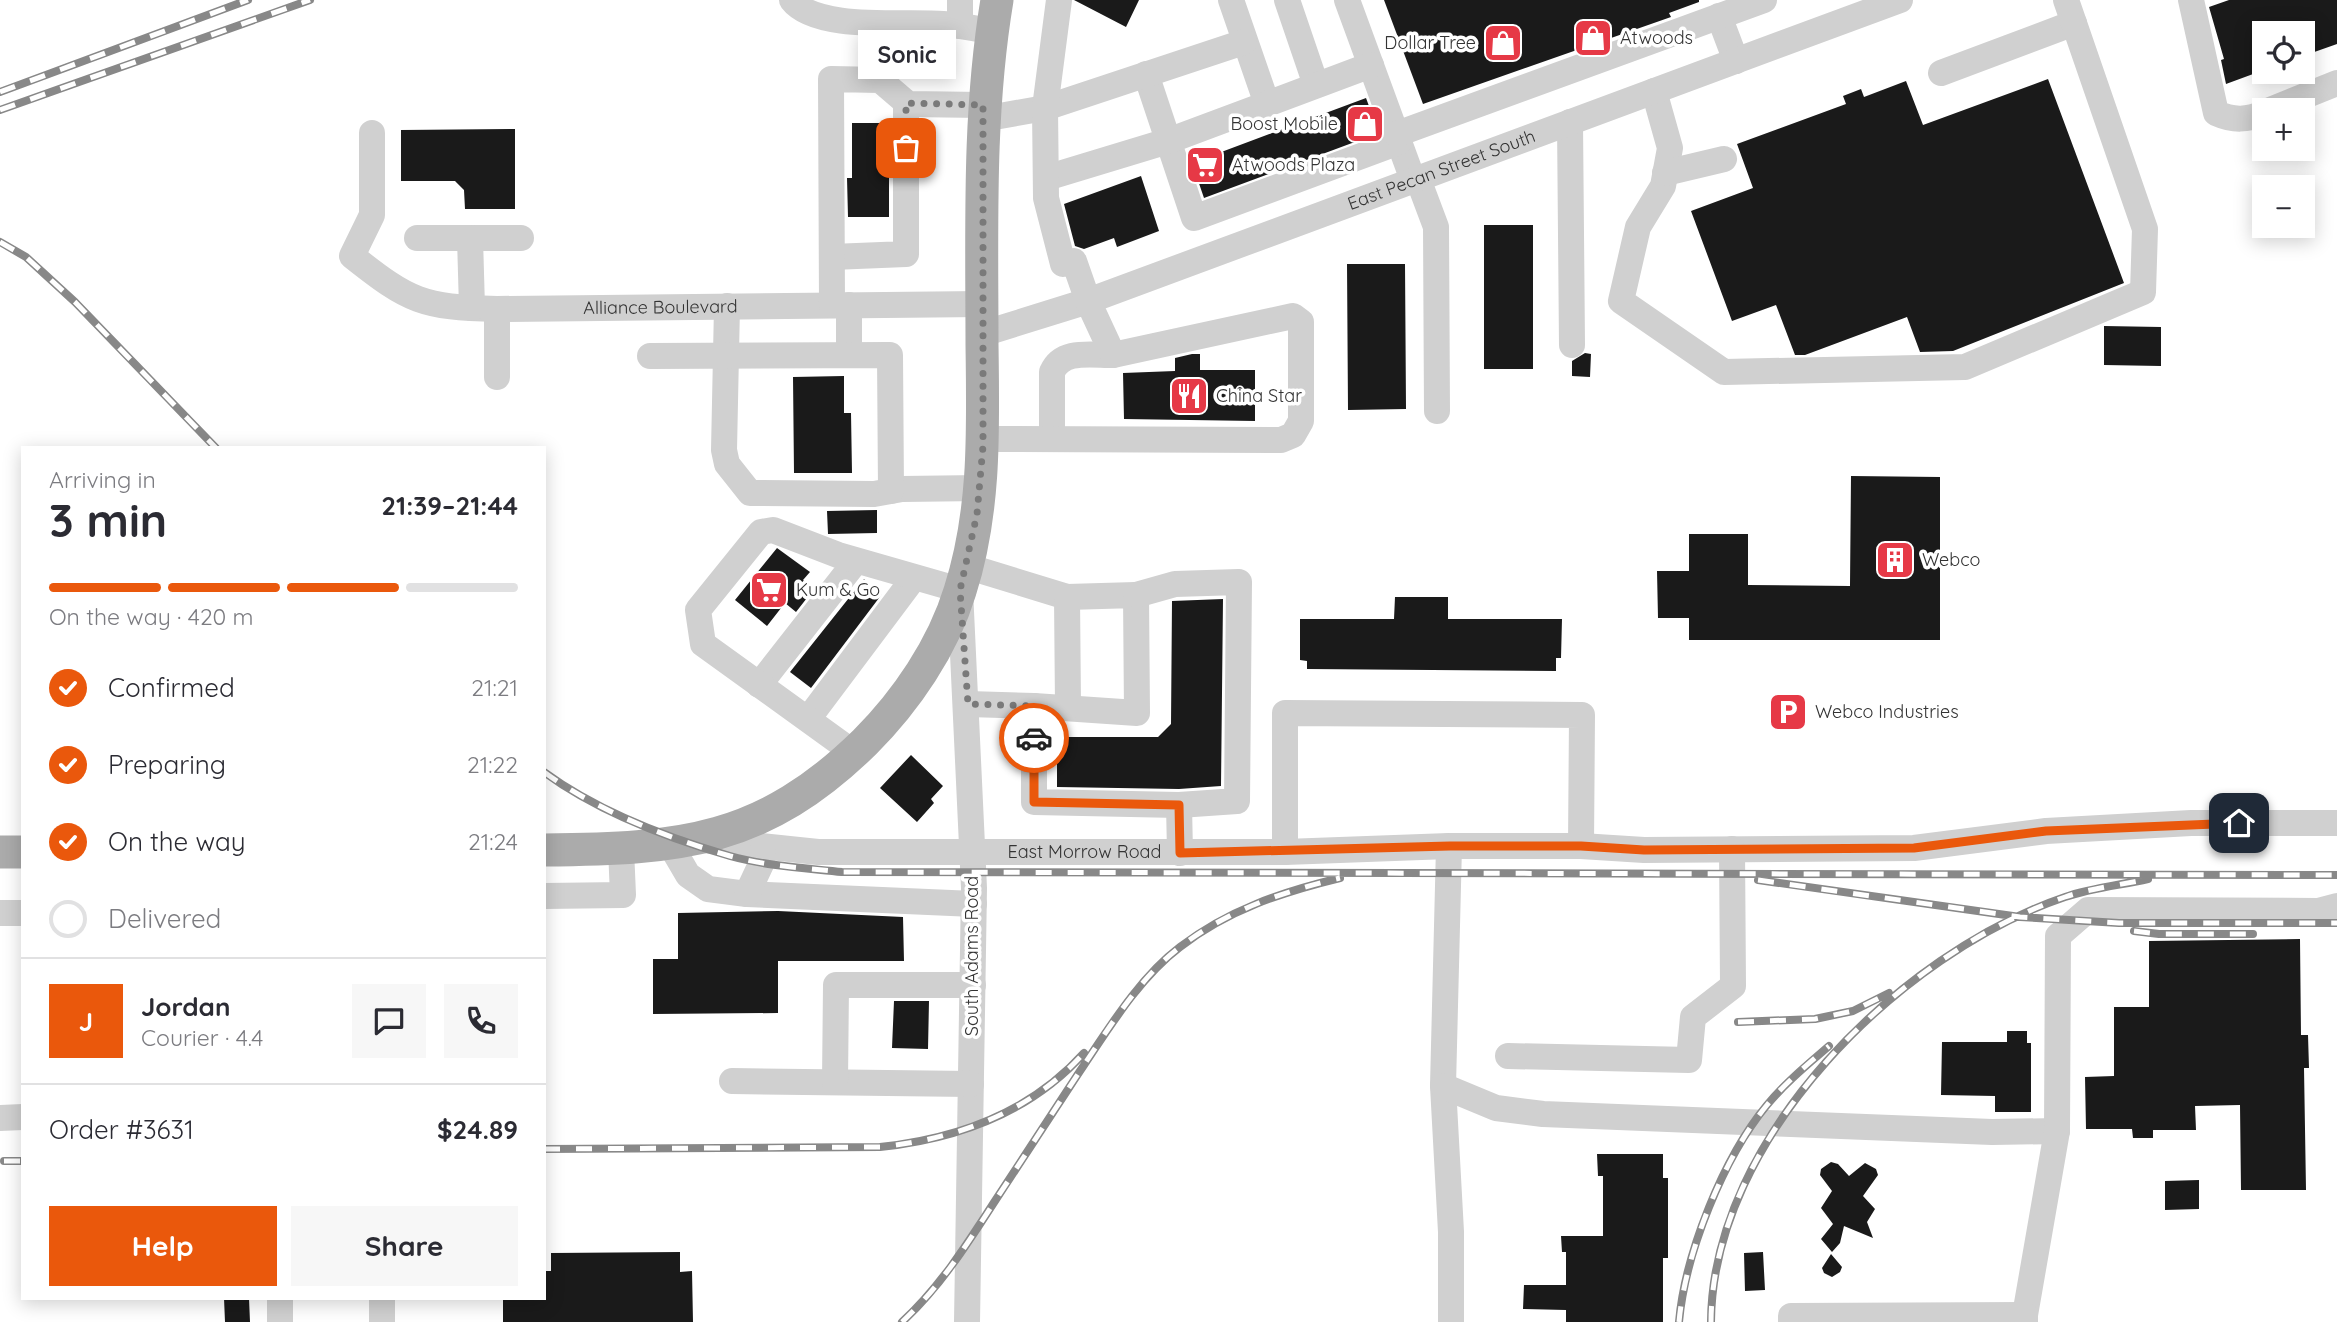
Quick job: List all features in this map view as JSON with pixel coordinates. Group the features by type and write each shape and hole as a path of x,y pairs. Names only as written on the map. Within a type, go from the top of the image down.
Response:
{"main road":[{"name":"South Adams Road","path":"685,843 750,823 801,797 854,753 886,722 908,692 946,626 963,578 981,488 983,439 983,112 977,14"},
{"name":"East Morrow Road","path":"546,850 621,849 685,843"},
{"path":"0,852 21,852"}],"street":[{"path":"792,0 811,15 852,22 913,11 977,14"},
{"path":"1059,0 1045,108 1046,198 1063,264 1074,261 1112,355"},
{"path":"1231,0 1267,104"},
{"path":"1287,0 1316,85"},
{"path":"1347,0 1398,138 1436,227 1437,411"},
{"path":"1146,74 1194,218 1763,0"},
{"name":"East Pecan Street South","path":"982,319 1088,301 1900,0"},
{"path":"2191,0 2216,113 2231,120 2252,117"},
{"path":"1654,91 1670,148 1663,187 1638,227 1621,301 1724,372 1965,367 2143,292 2146,229 2070,12 1941,73"},
{"path":"1719,16 1736,61"},
{"path":"849,355 832,257 831,79 880,80 906,103 983,112 1045,108 1244,42"},
{"path":"1046,178 1168,141 1371,65"},
{"path":"2300,98 2337,83"},
{"path":"832,257 906,254 906,103"},
{"path":"1570,122 1572,345"},
{"name":"Alliance Boulevard","path":"372,133 372,215 352,256 392,288 419,302 445,308 484,309 841,305 982,319"},
{"path":"1665,173 1724,159"},
{"path":"417,238 521,238"},
{"path":"470,238 497,377"},
{"path":"727,306 727,464 750,493 874,494 981,488"},
{"path":"983,439 1052,437 1281,440 1293,435 1301,421 1301,322 1293,316 1112,355 1063,356 1052,372 1052,437"},
{"path":"650,356 890,355 891,491"},
{"path":"854,753 703,644 698,610 761,532 773,530 913,579 963,578 1068,597 1136,595 1175,583 1239,582 1237,801 1179,805 1034,802 1034,706"},
{"path":"759,685 856,561"},
{"name":"South Adams Road","path":"963,578 974,904 967,1322"},
{"path":"808,719 913,579"},
{"path":"968,704 1137,713 1136,595"},
{"path":"1068,597 1068,708"},
{"path":"1285,852 1285,713 1582,715 1581,846"},
{"path":"1179,805 1180,853"},
{"name":"East Morrow Road","path":"685,843 818,852 1180,853 1450,846 1914,848 2046,831 2190,823 2337,823"},
{"path":"685,843 688,875 708,889 747,894 974,904"},
{"path":"1450,846 1443,1086 1451,1232 1451,1322"},
{"path":"747,894 762,862 763,847"},
{"path":"546,895 623,895 621,849"},
{"path":"1508,1056 1689,1060 1693,1017 1733,986 1732,849"},
{"path":"1791,1322 1791,1316 2025,1319 2057,1131 2058,936 2088,911 2318,911 2337,906"},
{"path":"0,913 21,913"},
{"path":"835,1082 836,985 972,985"},
{"path":"732,1081 971,1084"},
{"path":"1443,1086 1496,1108 1543,1114 1979,1132 2057,1131"},
{"path":"0,1118 21,1117"},
{"path":"280,1322 281,1300"},
{"path":"382,1300 382,1322"}],"building":[{"path":"1074,0 1139,0 1126,27"},
{"path":"1384,0 1699,2 1669,13 1671,17 1423,104"},
{"path":"2229,0 2337,0 2337,44 2315,52 2315,21 2252,21 2252,74 2226,84 2221,60 2224,59 2209,7"},
{"path":"2048,79 2124,283 1953,351 1920,352 1907,317 1805,355 1795,355 1776,305 1732,321 1691,211 1753,188 1737,144 1846,104 1843,96 1861,89 1864,97 1906,81 1923,125"},
{"path":"1366,98 1379,133 1204,198 1192,163"},
{"path":"852,123 889,123 889,217 848,217 847,178 852,178"},
{"path":"515,129 515,209 465,209 464,190 455,181 401,181 401,130"},
{"path":"1141,176 1159,231 1117,247 1114,238 1084,249 1075,246 1064,204"},
{"path":"1484,225 1533,225 1533,369 1484,369"},
{"path":"1347,264 1405,264 1406,409 1348,410"},
{"path":"2104,326 2161,327 2161,366 2104,365"},
{"path":"1585,353 1591,354 1590,377 1572,376 1572,361"},
{"name":"China Star","path":"1200,354 1200,370 1255,370 1255,421 1124,419 1123,373 1175,371 1175,358"},
{"path":"844,376 844,413 851,413 852,473 794,473 793,377"},
{"name":"Webco","path":"1851,476 1940,477 1940,640 1689,640 1689,618 1658,618 1657,571 1689,571 1689,534 1748,534 1748,585 1850,586"},
{"path":"877,510 877,533 828,534 827,511"},
{"name":"Kum & Go","path":"777,548 810,572 803,580 814,589 796,612 785,603 767,626 735,600"},
{"path":"864,579 882,594 811,688 790,672"},
{"path":"1395,597 1448,597 1448,619 1562,619 1561,658 1556,658 1556,671 1307,669 1307,661 1300,660 1300,619 1394,619"},
{"path":"1223,599 1221,786 1179,789 1057,787 1057,737 1158,737 1171,724 1172,601"},
{"path":"911,755 943,786 931,799 934,803 917,822 880,788"},
{"path":"778,911 903,917 904,961 778,961 778,1013 653,1014 653,959 678,959 678,913"},
{"path":"2300,939 2301,1035 2308,1035 2309,1068 2304,1068 2306,1190 2241,1190 2240,1105 2195,1106 2196,1130 2153,1130 2153,1138 2133,1138 2132,1129 2086,1129 2085,1077 2114,1076 2114,1007 2149,1007 2149,941"},
{"path":"894,1001 929,1001 928,1049 892,1048"},
{"path":"2007,1031 2027,1031 2027,1043 2031,1043 2031,1112 1995,1112 1995,1096 1941,1095 1942,1042 2007,1042"},
{"path":"1597,1154 1663,1154 1663,1178 1668,1178 1668,1258 1663,1258 1663,1322 1566,1322 1566,1310 1523,1309 1524,1285 1566,1285 1566,1252 1562,1252 1561,1236 1603,1236 1603,1176 1598,1176"},
{"path":"1831,1162 1838,1164 1849,1176 1865,1163 1876,1169 1878,1175 1863,1196 1875,1209 1867,1222 1873,1238 1844,1226 1840,1243 1832,1252 1821,1239 1833,1224 1821,1208 1832,1191 1820,1175 1821,1169"},
{"path":"2199,1180 2199,1209 2165,1210 2165,1181"},
{"path":"680,1252 680,1272 692,1271 693,1322 503,1322 503,1300 546,1300 546,1271 551,1271 551,1253"},
{"path":"1763,1252 1765,1290 1745,1291 1744,1253"},
{"path":"1831,1254 1842,1267 1840,1272 1832,1277 1824,1273 1822,1268"},
{"path":"224,1300 249,1300 250,1322 225,1322"}],"railway":[{"path":"0,92 248,0"},
{"path":"0,110 310,0"},
{"path":"0,242 26,257 75,302 214,446"},
{"path":"546,773 610,811 682,841 757,862 842,872 2337,875"},
{"path":"902,1322 940,1281 962,1251 1102,1038 1151,973 1198,934 1236,913 1297,889 1340,878"},
{"path":"1711,1322 1720,1253 1744,1186 1780,1121 1826,1062 1881,1008 1940,961 2002,924 2065,897 2148,879"},
{"path":"1758,880 2020,917 2119,923 2337,923"},
{"path":"2134,931 2159,934 2253,934"},
{"path":"1738,1022 1815,1019 1853,1011 1889,993"},
{"path":"1679,1322 1689,1267 1721,1179 1767,1105 1829,1046"},
{"path":"546,1149 880,1147 909,1143 964,1129 1016,1107 1063,1074 1084,1053"},
{"path":"4,1161 21,1161"}],"way so far":[{"path":"906,148 906,103 983,105 983,446 977,514 960,590 968,704 1034,706 1034,738"}],"place":[{"name":"Atwoods","path":"1593,38"},
{"name":"Dollar Tree","path":"1503,43"},
{"name":"Boost Mobile","path":"1365,124"},
{"name":"Sonic","path":"906,148"},
{"name":"Atwoods Plaza","path":"1205,165"},
{"name":"China Star","path":"1189,396"},
{"name":"Webco","path":"1895,560"},
{"name":"Kum & Go","path":"769,590"},
{"name":"Webco Industries","path":"1788,712"}],"route":[{"path":"1034,738 1034,802 1179,805 1180,853 1450,846 1581,846 1644,850 1914,848 2046,831 2239,823"}]}
